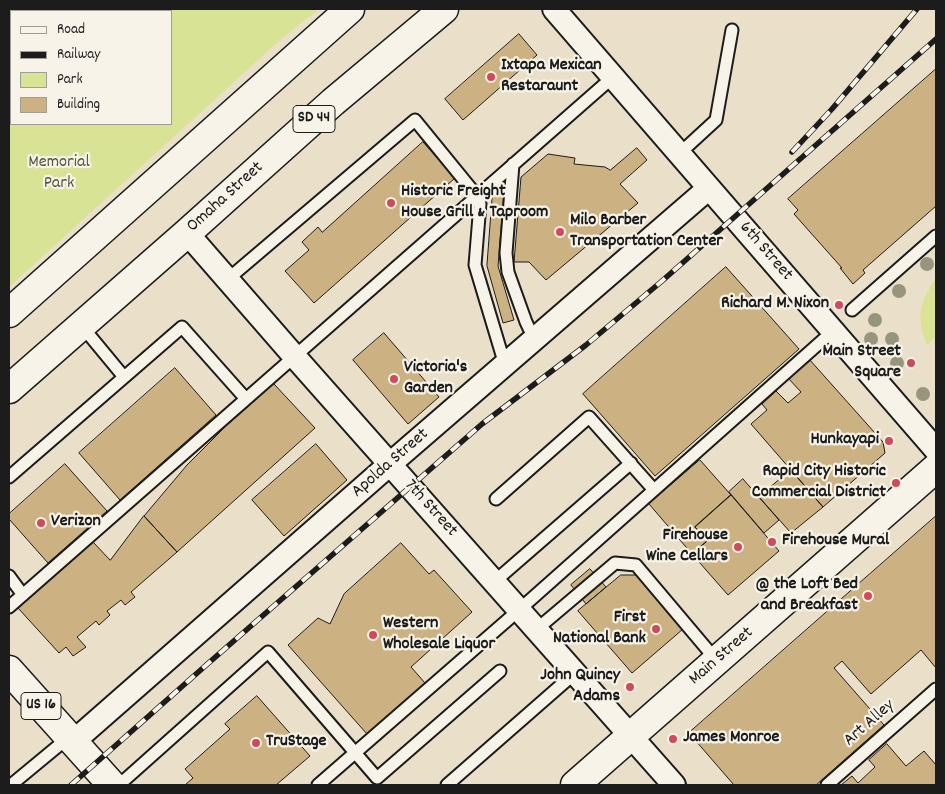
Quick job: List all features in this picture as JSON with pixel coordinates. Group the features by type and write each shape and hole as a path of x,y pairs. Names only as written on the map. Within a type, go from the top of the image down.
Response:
{"main road":[{"path":"9,313 350,9"},
{"name":"Omaha Street","path":"9,389 333,102 444,9"},
{"name":"Main Street","path":"575,785 936,468"},
{"name":"US 16","path":"9,670 112,785"}],"street":[{"name":"6th Street","path":"554,9 936,450"},
{"name":"Apolda Street","path":"71,739 709,188"},
{"name":"7th Street","path":"187,233 674,785"}],"lane":[{"path":"679,154 716,120 732,30"},
{"path":"9,607 613,77"},
{"path":"228,279 414,120 477,196 480,204 475,265 504,365"},
{"path":"513,164 506,253 508,272 534,339"},
{"path":"852,310 936,236"},
{"path":"81,325 124,378"},
{"path":"9,477 182,327 246,399"},
{"path":"318,785 833,332"},
{"path":"496,499 589,417 654,490"},
{"path":"494,582 631,463"},
{"path":"537,629 615,562 636,565 718,661"},
{"path":"9,576 23,595"},
{"path":"119,785 268,652 377,778 500,671"},
{"path":"448,785 575,673"},
{"name":"Art Alley","path":"827,785 936,689"},
{"path":"11,785 71,739"}],"green space":[{"name":"Memorial Park","path":"9,9 319,9 279,41 9,287"},
{"path":"936,279 936,336 927,345 921,327 921,310 926,295"}],"building":[{"name":"Ixtapa Mexican Restaraunt","path":"519,34 537,55 463,120 445,99"},
{"path":"936,69 936,206 863,270 865,273 853,284 840,268 842,268 794,214 798,210 788,199"},
{"name":"Historic Freight House Grill & Taproom","path":"423,142 455,178 314,303 285,271 309,250 302,242 318,227 322,232"},
{"name":"Milo Barber Transportation Center","path":"637,148 647,160 620,184 638,203 546,280 529,262 514,262 521,177 548,154 575,158 574,164 605,167 610,170"},
{"path":"493,191 504,192 498,266 514,320 503,323 487,266"},
{"path":"726,267 799,349 655,476 583,394"},
{"path":"384,333 439,397 408,424 353,360"},
{"path":"809,359 883,442 885,453 823,507 751,424 767,410 762,404 776,391 788,403 801,392 788,378"},
{"path":"175,368 216,415 120,500 79,453"},
{"path":"274,384 315,428 177,552 144,516 187,465 226,426"},
{"path":"316,444 347,480 284,536 252,500"},
{"path":"700,460 731,495 695,527 707,541 692,554 649,504"},
{"path":"65,464 107,511 48,563 9,519 9,514"},
{"path":"791,470 823,507 791,533 759,497"},
{"path":"743,479 779,520 764,533 729,492"},
{"name":"Firehouse Wine Cellars","path":"731,495 779,551 728,595 692,554 707,541 695,527"},
{"path":"144,516 177,552 131,592 135,597 125,605 121,600 107,611 110,615 99,625 96,621 77,637 86,647 73,656 66,647 59,653 18,608 93,542 110,560"},
{"path":"936,516 936,668 921,650 871,694 842,661 834,668 884,725 816,785 734,785 689,733"},
{"name":"Western Wholesale Liquor","path":"401,543 429,574 434,570 472,612 411,667 425,683 367,734 288,645 318,618 330,624 344,594"},
{"path":"590,569 606,587 586,604 571,585"},
{"path":"621,575 636,575 683,629 632,673 578,611"},
{"name":"TruStage","path":"257,696 310,756 276,785 185,785 193,778 185,769 230,729 225,724"},
{"path":"887,744 906,766 924,751 936,765 936,785 841,785 852,776 858,783 875,767 869,760"}],"railway":[{"path":"792,152 832,109 917,9"},
{"path":"71,785 482,424 586,345 662,281 936,39"}],"place":[{"name":"Ixtapa Mexican Restaraunt","path":"491,77"},
{"name":"Historic Freight House Grill & Taproom","path":"391,203"},
{"name":"Milo Barber Transportation Center","path":"560,232"},
{"name":"Richard M. Nixon","path":"839,305"},
{"name":"Main Street Square","path":"911,363"},
{"name":"Victoria's Garden","path":"394,379"},
{"name":"Hunkayapi","path":"889,441"},
{"name":"Rapid City Historic Commercial District","path":"896,483"},
{"name":"Verizon","path":"41,523"},
{"name":"Firehouse Mural","path":"772,542"},
{"name":"Firehouse Wine Cellars","path":"738,547"},
{"name":"@ the Loft Bed and Breakfast","path":"868,596"},
{"name":"First National Bank","path":"656,629"},
{"name":"Western Wholesale Liquor","path":"373,635"},
{"name":"John Quincy Adams","path":"630,687"},
{"name":"James Monroe","path":"673,739"},
{"name":"TruStage","path":"256,743"}]}
